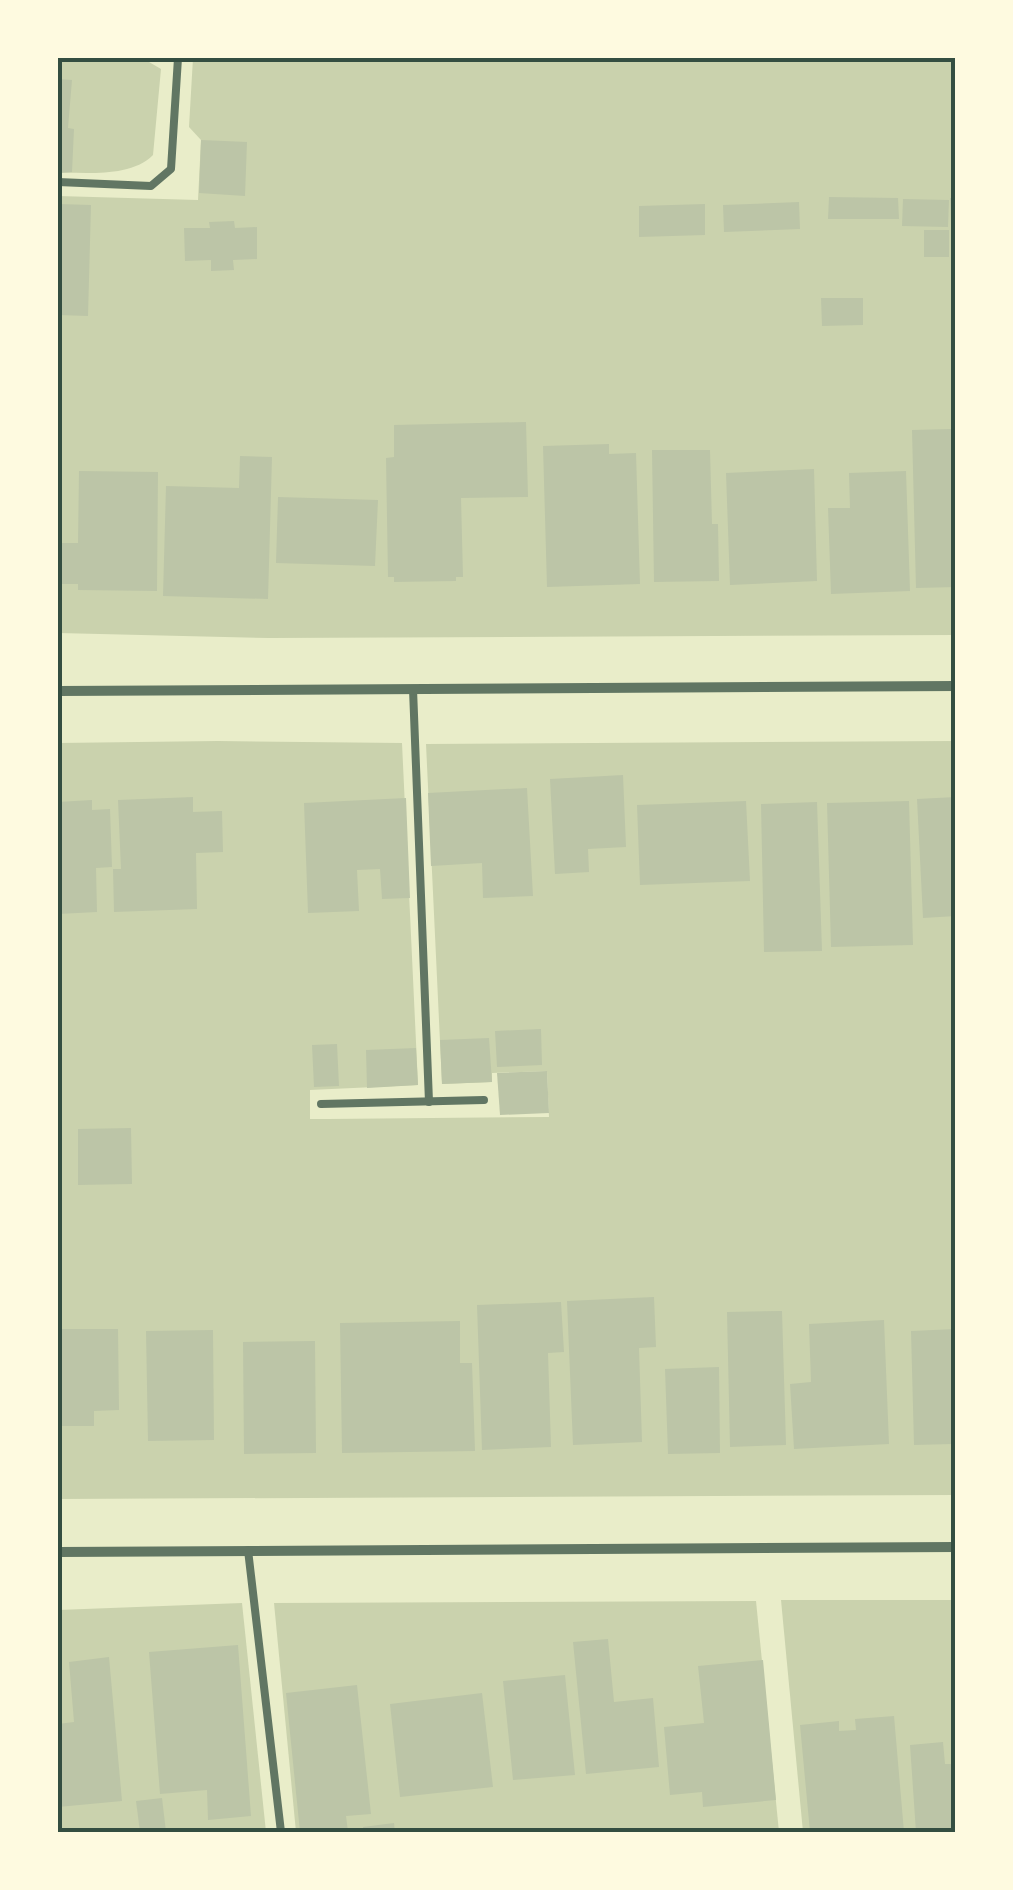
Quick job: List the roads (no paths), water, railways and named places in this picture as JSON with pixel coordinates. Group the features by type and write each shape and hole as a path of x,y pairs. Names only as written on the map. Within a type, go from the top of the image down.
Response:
{"street":[{"path":"58,691 956,686"},
{"path":"58,1552 956,1547"}],"lane":[{"path":"58,182 151,186 172,170 178,58"},
{"path":"413,689 429,1102"},
{"path":"320,1104 484,1100"},
{"path":"248,1550 281,1832"}]}
